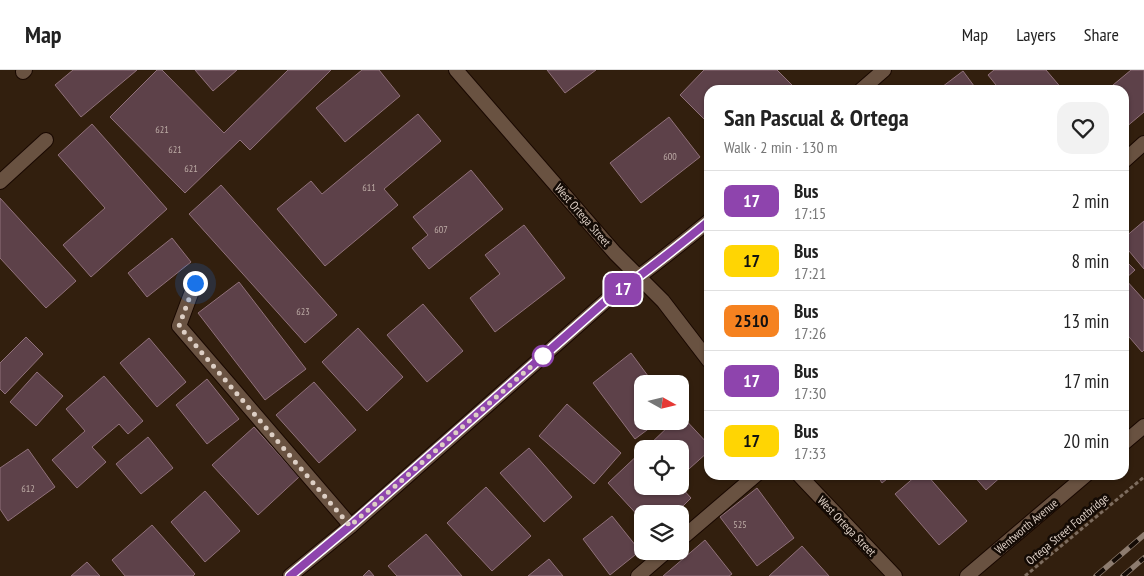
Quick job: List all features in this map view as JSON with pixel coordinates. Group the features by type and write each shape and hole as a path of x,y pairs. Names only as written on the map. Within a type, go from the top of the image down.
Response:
{"street":[{"name":"West Ortega Street","path":"456,70 615,253 663,301 704,354"},
{"path":"867,85 884,70"},
{"path":"0,182 46,140"},
{"path":"1129,157 1144,144"},
{"path":"290,576 350,526 609,298 639,278 704,225"},
{"path":"195,283 179,326 350,526"},
{"path":"1129,439 1144,426"},
{"path":"689,532 750,480"},
{"name":"West Ortega Street","path":"804,480 895,576"},
{"name":"Wentworth Avenue","path":"967,576 1080,480"},
{"path":"638,576 657,560"}],"path":[{"name":"Ortega Street Footbridge","path":"1025,576 1144,477"}],"building":[{"path":"73,70 137,70 81,117 55,85"},
{"path":"157,70 162,70 224,133 288,70 331,70 250,150 240,140 185,193 110,117"},
{"path":"195,70 237,70 213,91"},
{"path":"362,70 379,70 400,96 345,142 316,108"},
{"path":"547,70 596,70 565,93"},
{"path":"704,70 777,70 792,85 704,85 704,119 680,95"},
{"path":"994,70 1046,70 1059,85 996,85 988,75"},
{"path":"1131,70 1144,70 1144,112 1129,125 1129,85 1113,85"},
{"path":"963,71 973,85 945,85"},
{"path":"418,114 441,141 384,189 398,205 325,266 277,209 311,181 322,194"},
{"path":"669,117 700,157 641,203 610,163"},
{"path":"92,124 167,209 91,277 63,245 105,208 58,155"},
{"path":"471,170 503,209 429,269 412,248 428,235 413,217"},
{"path":"221,185 337,315 305,343 189,214"},
{"path":"0,198 76,281 46,308 0,258"},
{"path":"1144,221 1144,269 1129,251 1129,234"},
{"path":"524,225 565,278 495,332 470,298 500,274 485,255"},
{"path":"172,238 191,262 147,297 128,273"},
{"path":"1129,264 1135,270 1129,275"},
{"path":"239,282 306,369 265,400 198,313"},
{"path":"1129,283 1144,300 1144,350 1142,352 1129,337"},
{"path":"423,304 463,351 427,382 387,335"},
{"path":"358,328 403,377 367,411 322,362"},
{"path":"26,337 43,354 5,394 0,389 0,363"},
{"path":"149,338 186,382 157,407 120,363"},
{"path":"631,353 647,375 634,375 634,430 647,430 635,439 593,383"},
{"path":"37,372 63,396 36,426 10,402"},
{"path":"104,376 143,421 128,434 119,424 92,447 106,462 77,488 52,460 85,431 66,409"},
{"path":"207,379 239,419 207,444 176,405"},
{"path":"314,382 356,430 319,463 276,415"},
{"path":"567,404 621,453 594,484 539,436"},
{"path":"689,424 704,440 704,455 689,469 689,440 654,440 665,430 689,430"},
{"path":"254,427 299,477 258,515 212,465"},
{"path":"148,437 173,468 141,494 116,464"},
{"path":"529,448 572,497 544,522 500,473"},
{"path":"28,449 55,487 8,521 0,509 0,468"},
{"path":"634,459 634,495 688,495 691,498 684,505 634,505 634,511 608,483"},
{"path":"911,480 931,480 967,521 939,545 895,494"},
{"path":"977,480 997,480 986,490"},
{"path":"486,487 531,536 492,571 447,523"},
{"path":"757,488 794,538 757,566 720,517"},
{"path":"205,491 240,531 205,562 171,522"},
{"path":"612,516 634,544 634,556 610,575 583,539"},
{"path":"152,525 195,574 193,576 125,576 112,560"},
{"path":"426,534 462,576 397,576 388,566"},
{"path":"705,540 732,574 729,576 663,576 682,560 689,560 689,554"},
{"path":"802,546 829,576 769,576"},
{"path":"549,559 563,576 528,576"},
{"path":"87,562 100,576 71,576"},
{"path":"369,570 374,576 363,576"}],"railway":[{"path":"1096,576 1144,535"},
{"path":"1123,576 1144,558"}],"bus line":[{"name":"17","path":"290,576 350,526 609,298 639,278 704,225"}],"route":[{"path":"195,283 179,326 350,526 543,356"}]}
